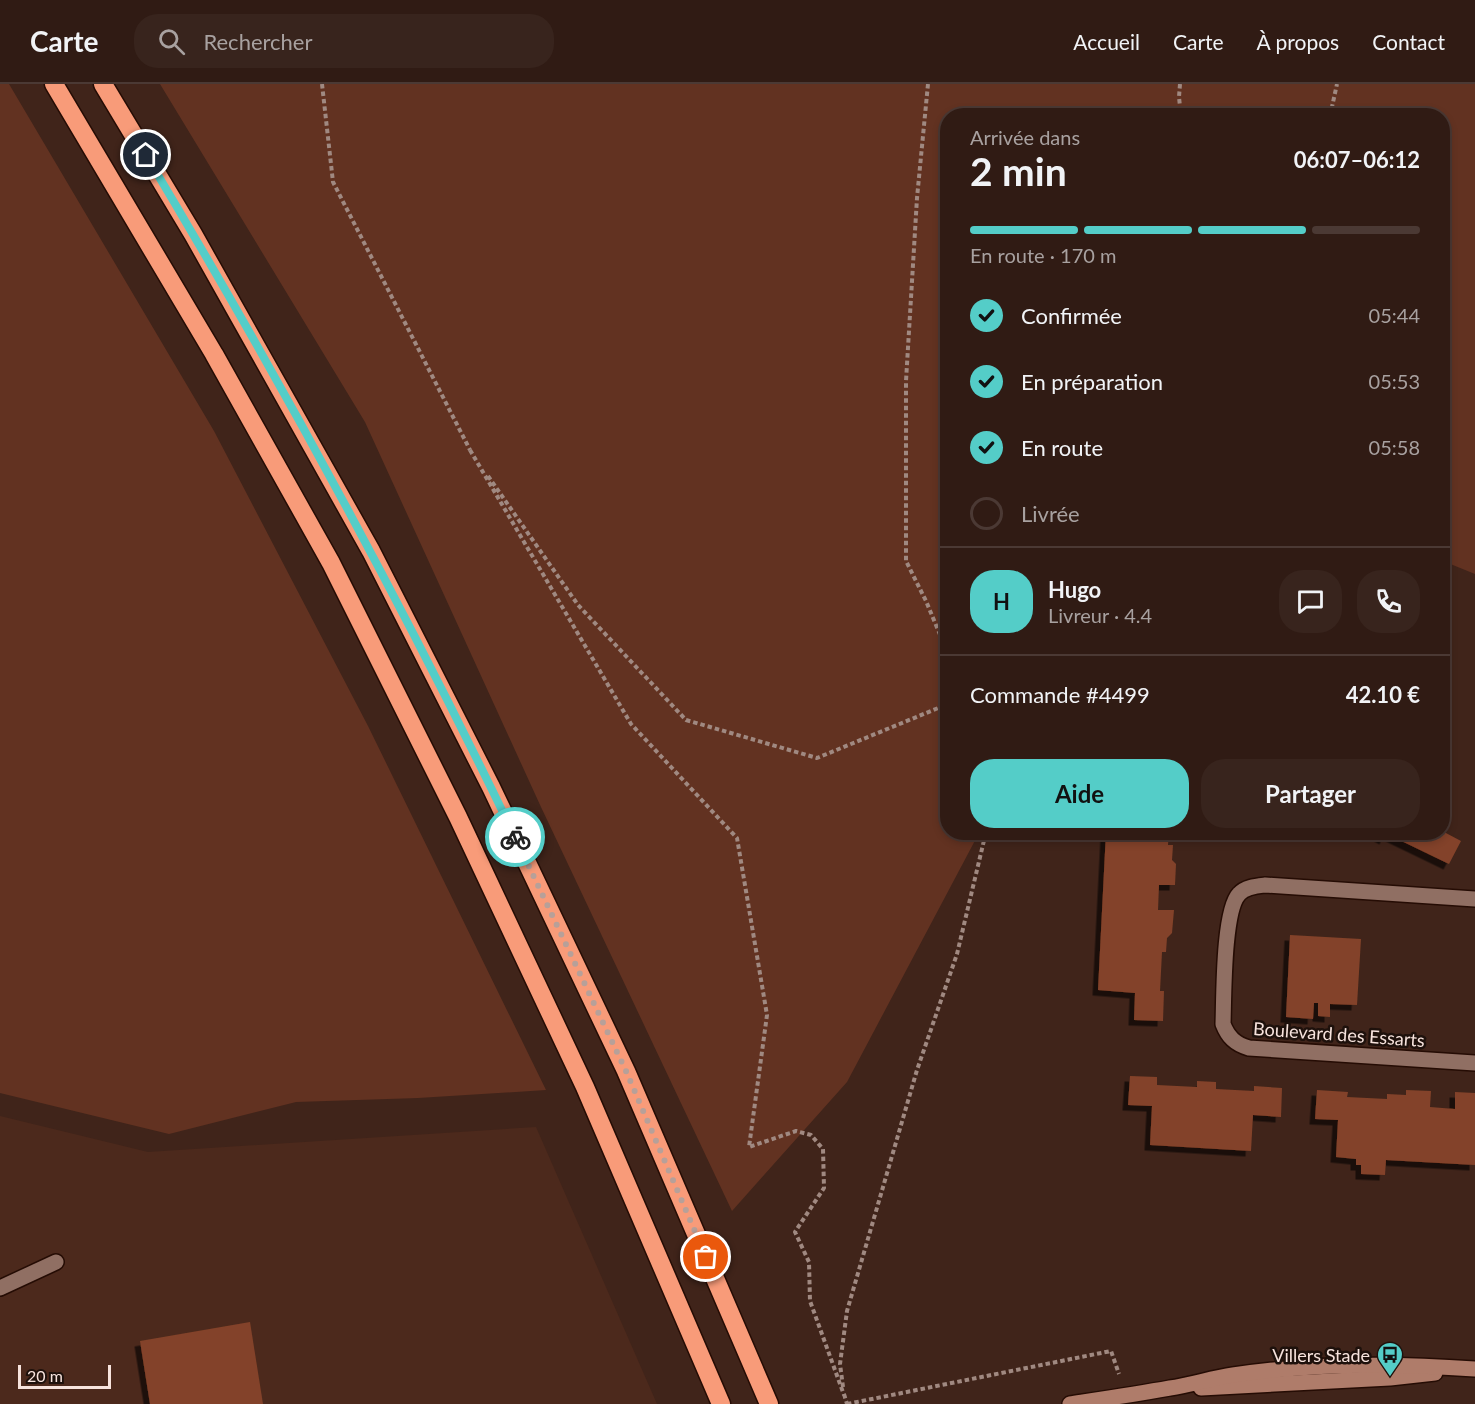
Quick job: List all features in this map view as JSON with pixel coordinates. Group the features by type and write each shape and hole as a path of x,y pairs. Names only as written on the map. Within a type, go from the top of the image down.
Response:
{"highway":[{"path":"54,84 214,354 331,562 458,817 585,1087 721,1404"},
{"path":"103,84 193,234 371,551 491,787 626,1071 769,1404"}],"main road":[{"path":"1070,1404 1171,1388 1231,1375 1357,1365 1408,1364 1475,1369 1390,1378 1233,1388 1171,1388"}],"street":[{"name":"Boulevard des Essarts","path":"1475,899 1265,885 1245,890 1239,894 1233,905 1229,921 1223,1024 1233,1041 1249,1048 1475,1063"},
{"path":"0,1288 56,1262"}],"path":[{"path":"322,84 333,182 470,450 631,724 737,838 767,1015 749,1147 796,1131 811,1135 823,1149 824,1188 795,1232 809,1262 810,1301 847,1404 1111,1352 1126,1395"},
{"path":"928,84 917,198 906,381 906,561 940,635"},
{"path":"1180,84 1180,108"},
{"path":"1332,108 1337,84"},
{"path":"470,450 578,605 686,720 817,758 940,707"},
{"path":"844,1395 840,1364 847,1311 917,1070 957,954 984,840"}],"shaded area":[{"path":"0,84 9,84 214,431 368,726 546,1090 418,1098 296,1102 169,1134 0,1093"},
{"path":"160,84 1475,84 1475,574 1450,564 1450,108 940,108 940,840 975,840 847,1082 732,1211 541,807 365,422"},
{"path":"0,1116 148,1152 536,1127 657,1404 0,1404"}],"building":[{"path":"1450,835 1461,841 1449,864 1399,840 1450,840"},
{"path":"1106,840 1168,840 1168,845 1173,845 1172,860 1176,864 1175,885 1159,885 1158,910 1174,910 1172,933 1167,938 1166,952 1162,952 1160,991 1164,991 1163,1021 1134,1020 1135,993 1098,990"},
{"path":"1290,935 1361,939 1357,1005 1330,1004 1330,1017 1318,1016 1318,1003 1314,1003 1313,1019 1286,1017"},
{"path":"1130,1076 1157,1077 1157,1085 1197,1087 1197,1081 1216,1082 1216,1089 1254,1091 1254,1086 1282,1088 1281,1117 1253,1115 1251,1151 1150,1145 1152,1106 1128,1105"},
{"path":"1317,1090 1348,1092 1347,1097 1387,1099 1387,1094 1406,1095 1406,1090 1431,1091 1430,1107 1455,1109 1455,1092 1475,1093 1475,1165 1386,1160 1385,1175 1361,1174 1361,1165 1356,1165 1356,1159 1336,1157 1338,1120 1315,1119"},
{"path":"250,1322 263,1404 150,1404 140,1341"}],"way so far":[{"path":"515,837 626,1071 706,1257"}],"place":[{"name":"Villers Stade","path":"1390,1378"}],"route":[{"path":"146,155 193,234 371,551 515,837"}]}
